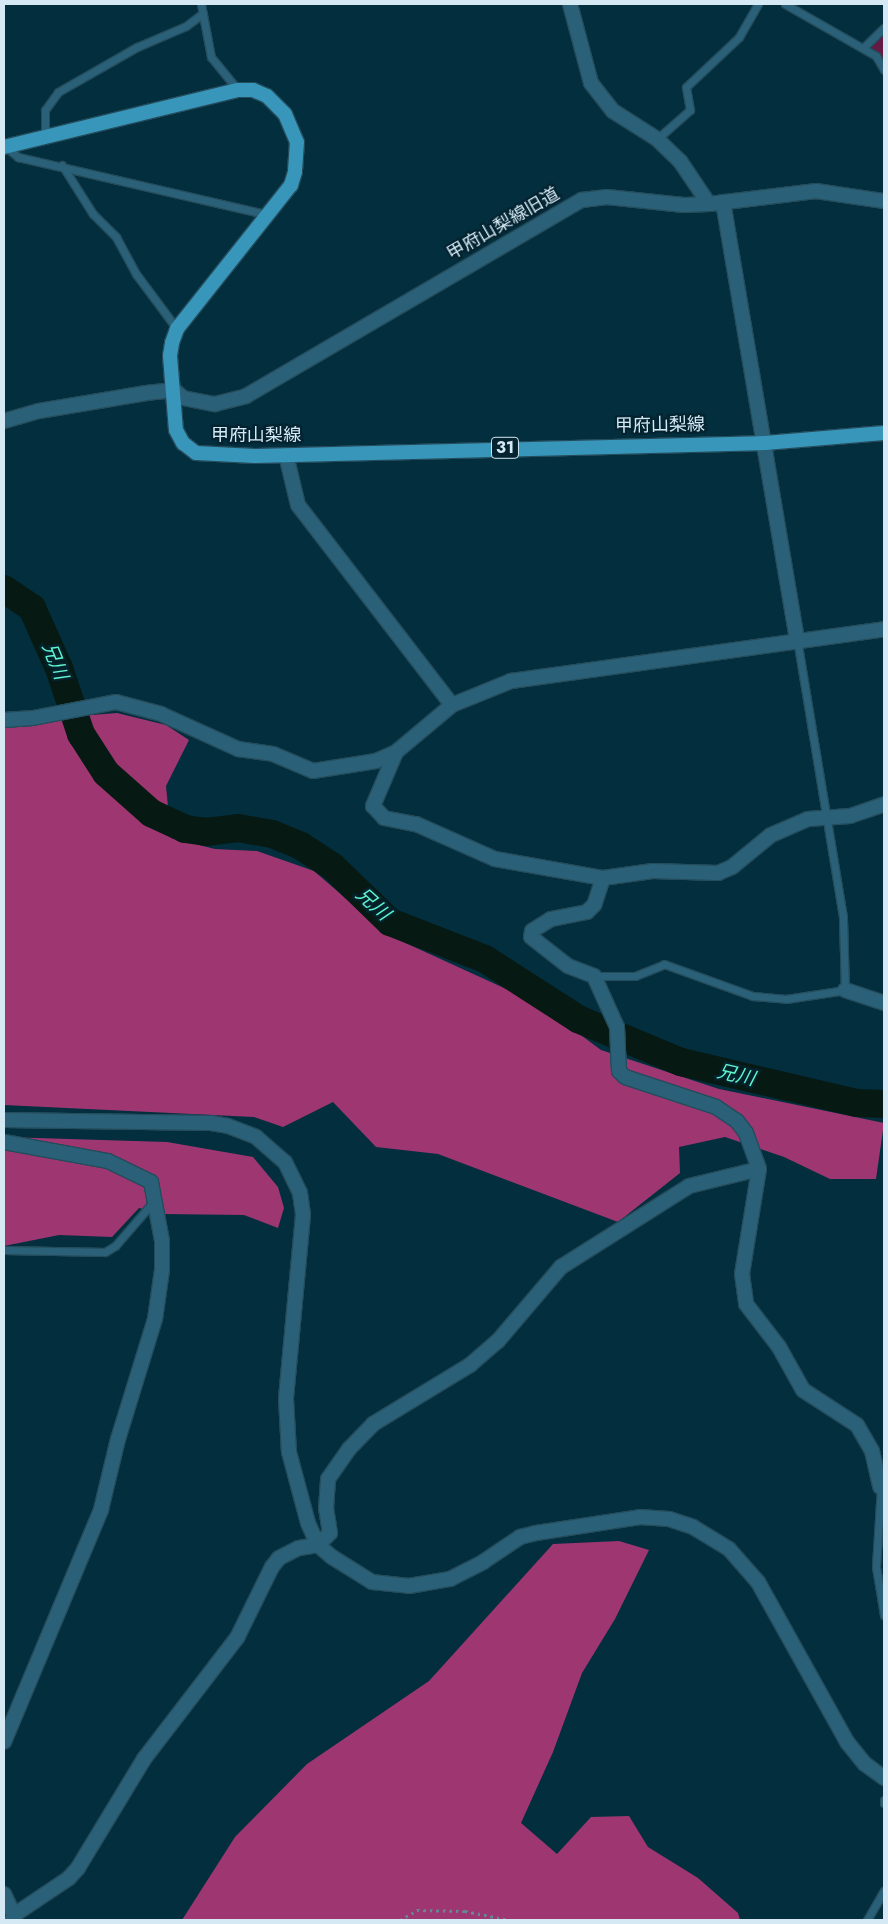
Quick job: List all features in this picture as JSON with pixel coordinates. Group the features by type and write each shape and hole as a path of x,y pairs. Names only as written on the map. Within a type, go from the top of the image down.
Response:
{"main road":[{"name":"甲府山梨線","path":"5,147 238,90 253,90 278,104 292,126 297,142 295,172 291,185 270,215 178,329 170,356 176,430 183,443 196,453 286,455 765,443 884,433"}],"street":[{"path":"570,4 591,84 613,110 657,139 680,161 709,204"},
{"name":"甲府山梨線旧道","path":"174,390 183,398 200,403 222,403 246,396 582,200 607,196 684,205 709,204 816,191 884,201"},
{"path":"723,202 797,640"},
{"path":"4,421 39,411 174,390"},
{"path":"286,455 298,505 452,704"},
{"path":"4,720 33,718 105,702 116,702 161,714 238,749 273,754 313,771 376,761 396,752 452,704 511,681 884,629"},
{"path":"396,752 373,806 384,818 416,824 495,859 603,878 653,871 718,873 732,867 771,835 808,819 825,816 850,816 884,804"},
{"path":"603,878 594,905 587,912 551,919 532,931 531,937 568,966 594,976 617,1027 619,1071 635,1083 726,1112 746,1133 759,1169 742,1274 746,1304 780,1347 803,1390 857,1425 872,1451 882,1487"},
{"path":"845,990 884,1003"},
{"path":"4,1120 212,1123 228,1126 256,1137 285,1162 300,1192 303,1215 286,1421 302,1503 318,1545 332,1558 372,1582 409,1586 450,1579 483,1562 520,1537 536,1532 640,1517 669,1519 694,1527 729,1549 758,1582 834,1722 865,1764 884,1778"},
{"path":"4,1142 108,1161 151,1182 156,1199 162,1270 155,1319 118,1439 101,1510 4,1742"},
{"path":"4,1894 11,1918 69,1878 78,1868 144,1759 237,1638 272,1567 279,1558 299,1548 318,1545 330,1533 326,1509 328,1480 349,1449 373,1424 470,1365 498,1341 561,1267 689,1186 759,1169"}],"lane":[{"path":"201,4 211,57 238,90"},
{"path":"657,139 690,110 686,88 739,37 758,4"},
{"path":"785,4 837,36 876,56 884,70"},
{"path":"46,138 45,110 58,92 138,47 186,26 203,13"},
{"path":"863,48 884,28"},
{"path":"5,147 18,156 270,215"},
{"path":"62,165 93,214 116,237 136,274 178,329"},
{"path":"594,976 635,976 664,964 753,996 786,999 845,990 844,917 825,816 797,640"},
{"path":"4,1250 105,1252 115,1246 156,1199"},
{"path":"882,1487 876,1568 884,1615"},
{"path":"867,1920 884,1891"}],"path":[{"path":"400,1920 417,1910 465,1911 509,1920"}],"shaded area":[{"path":"884,32 884,66 870,45"},
{"path":"117,713 166,725 189,740 166,786 171,838 215,849 257,851 314,871 388,935 539,1004 601,1050 719,1089 884,1123 876,1179 830,1179 784,1157 725,1137 679,1147 680,1173 618,1222 438,1154 376,1147 333,1102 283,1127 254,1117 4,1105 4,727 66,717"},
{"path":"4,1137 167,1142 253,1157 278,1187 284,1208 278,1228 244,1215 164,1214 139,1208 112,1237 59,1235 4,1246"},
{"path":"619,1541 649,1550 615,1619 582,1673 553,1752 521,1823 557,1854 591,1817 629,1816 648,1847 698,1878 738,1913 740,1920 182,1920 235,1837 307,1764 429,1681 553,1544"}],"waterway":[{"name":"兄川","path":"4,589 32,608 59,668 81,734 106,773 151,813 185,829 206,832 238,828 272,834 301,846 333,867 390,922 485,959 578,1019 681,1062 857,1103 884,1104"}]}
